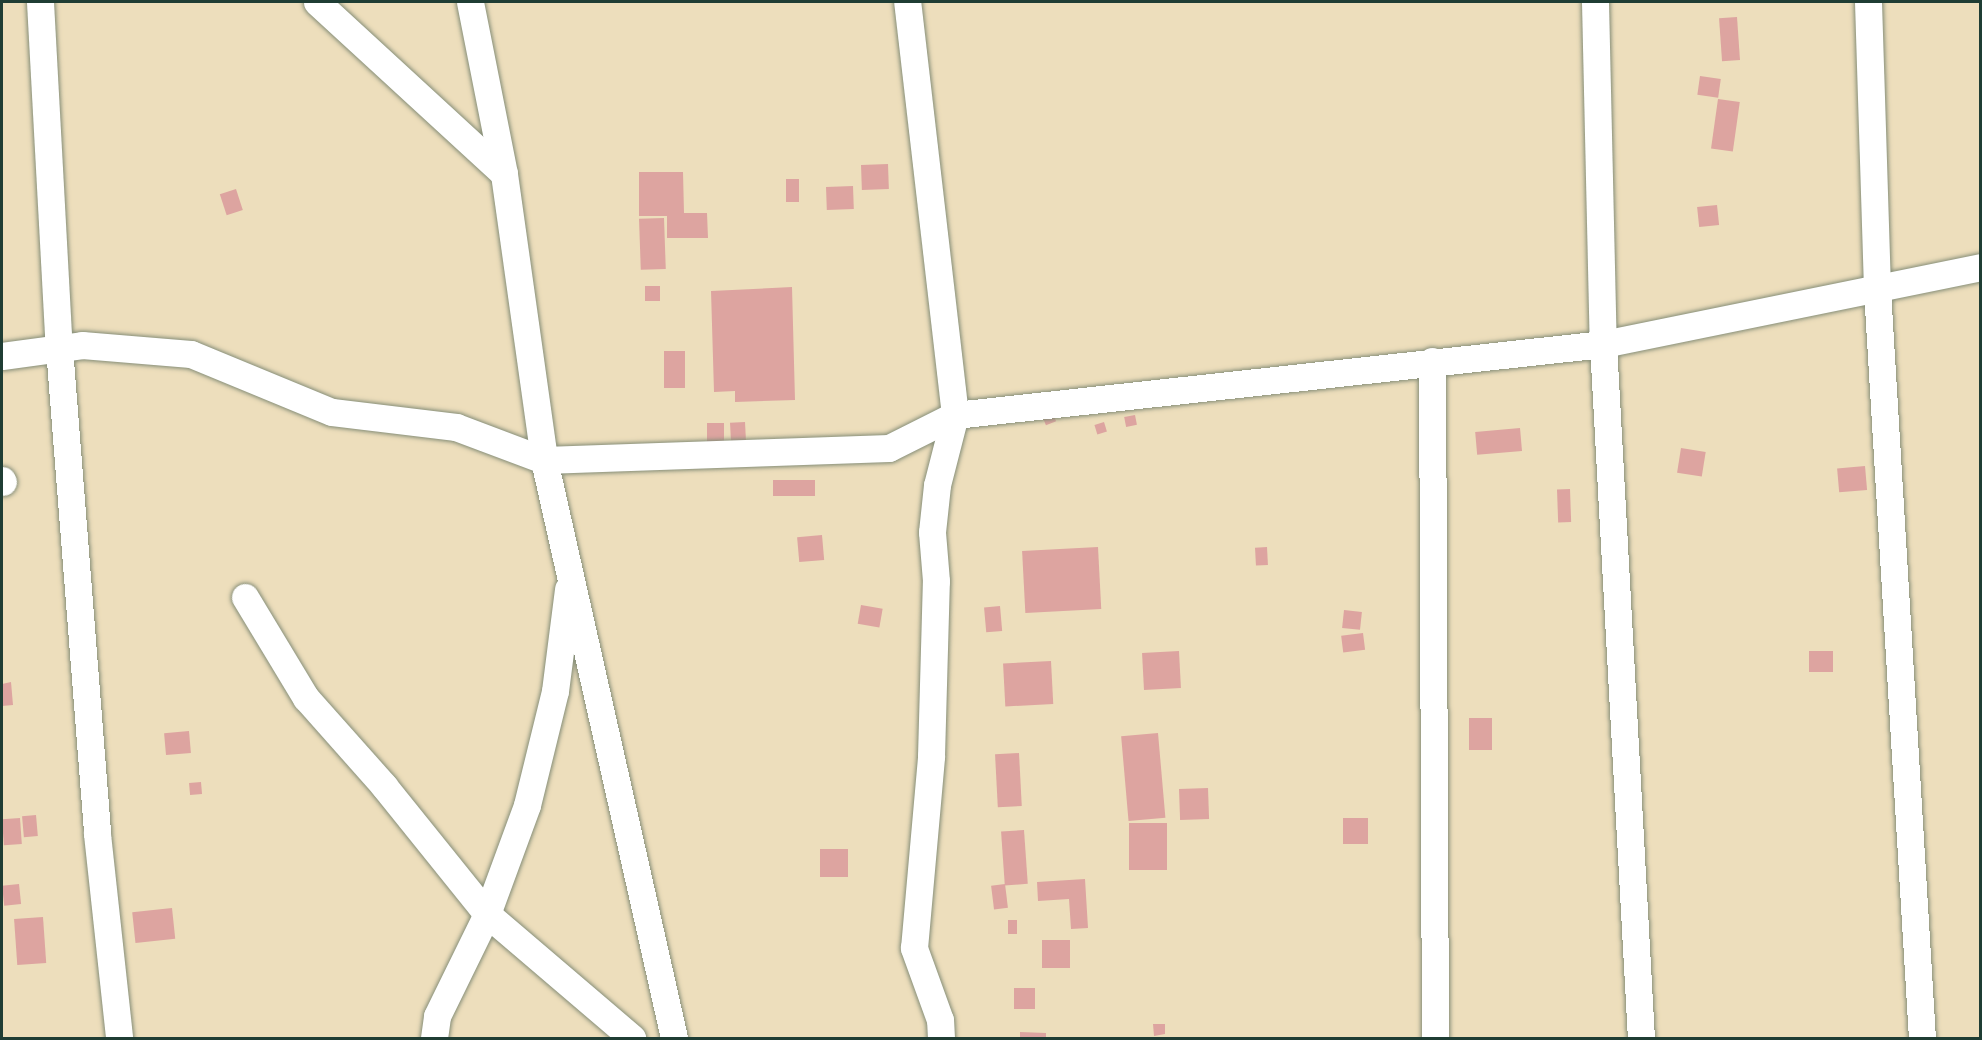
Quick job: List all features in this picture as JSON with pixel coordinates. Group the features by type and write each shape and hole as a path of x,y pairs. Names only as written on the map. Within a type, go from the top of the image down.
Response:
{"street":[{"path":"40,2 59,348 97,834 120,1038"},
{"path":"317,2 504,174"},
{"path":"470,2 504,174 544,460 571,571 674,1038"},
{"path":"907,2 955,415 937,485 932,532 936,581 931,756 914,948 940,1020 941,1038"},
{"path":"1595,2 1603,344 1641,1038"},
{"path":"1868,2 1877,290 1922,1038"},
{"path":"2,356 82,345 190,354 332,412 456,427 544,460 889,448 955,415 1603,344 1877,290 1980,267"},
{"path":"1432,362 1435,1038"},
{"path":"434,1038 437,1016 487,914 527,805 552,703 571,571"},
{"path":"245,597 306,698 384,786 487,914 632,1038"}],"building":[{"path":"1737,17 1740,60 1722,61 1719,18"},
{"path":"1700,76 1721,79 1718,98 1697,95"},
{"path":"1718,99 1740,102 1733,152 1711,149"},
{"path":"888,164 889,189 862,190 861,165"},
{"path":"639,172 683,172 684,213 707,213 708,238 667,238 667,216 639,216"},
{"path":"786,179 799,179 799,202 786,202"},
{"path":"853,186 854,209 827,210 826,187"},
{"path":"236,189 243,210 227,215 220,194"},
{"path":"1717,205 1719,225 1699,227 1697,207"},
{"path":"664,218 666,269 641,270 639,219"},
{"path":"645,286 660,286 660,301 645,301"},
{"path":"792,287 795,400 735,402 735,391 714,392 711,291"},
{"path":"664,351 685,351 685,388 664,388"},
{"path":"1052,411 1056,421 1046,425 1042,415"},
{"path":"1135,415 1137,425 1126,427 1124,417"},
{"path":"745,422 746,441 731,442 730,423"},
{"path":"1104,422 1107,432 1097,434 1094,425"},
{"path":"707,423 724,423 724,442 707,442"},
{"path":"1520,428 1522,451 1477,455 1475,432"},
{"path":"1681,448 1706,452 1702,477 1677,473"},
{"path":"1865,466 1867,490 1839,492 1837,468"},
{"path":"773,480 815,480 815,496 773,496"},
{"path":"1557,489 1570,489 1571,522 1558,522"},
{"path":"822,535 824,560 799,562 797,537"},
{"path":"1098,547 1101,609 1025,613 1022,551"},
{"path":"1267,547 1268,565 1256,566 1255,548"},
{"path":"861,605 883,609 879,628 858,624"},
{"path":"1000,606 1002,631 986,632 984,607"},
{"path":"1344,610 1362,612 1360,630 1342,628"},
{"path":"1363,633 1365,650 1343,653 1341,636"},
{"path":"1179,651 1181,688 1144,690 1142,653"},
{"path":"1809,651 1833,651 1833,672 1809,672"},
{"path":"1051,661 1053,704 1005,706 1003,664"},
{"path":"11,682 13,705 2,706 2,684"},
{"path":"1469,718 1492,718 1492,750 1469,750"},
{"path":"189,731 191,753 166,755 164,733"},
{"path":"1158,733 1165,818 1129,821 1121,736"},
{"path":"1019,753 1022,806 998,807 995,754"},
{"path":"201,782 202,794 190,795 189,783"},
{"path":"1208,788 1209,819 1180,820 1179,789"},
{"path":"36,815 38,836 24,837 22,816"},
{"path":"20,818 22,844 4,845 2,819"},
{"path":"1343,818 1368,818 1368,844 1343,844"},
{"path":"1129,823 1167,823 1167,870 1129,870"},
{"path":"1024,830 1028,884 1005,885 1001,832"},
{"path":"820,849 848,849 848,877 820,877"},
{"path":"1085,879 1088,928 1071,929 1069,899 1038,901 1037,882"},
{"path":"19,884 21,904 4,906 2,886"},
{"path":"1005,884 1008,908 994,910 991,886"},
{"path":"172,908 175,939 135,943 132,912"},
{"path":"43,917 46,963 17,965 14,919"},
{"path":"1008,920 1017,920 1017,934 1008,934"},
{"path":"1042,940 1070,940 1070,968 1042,968"},
{"path":"1014,988 1035,988 1035,1009 1014,1009"},
{"path":"1153,1024 1165,1024 1165,1034 1154,1036"},
{"path":"1020,1032 1046,1033 1046,1038 1020,1038"}]}
